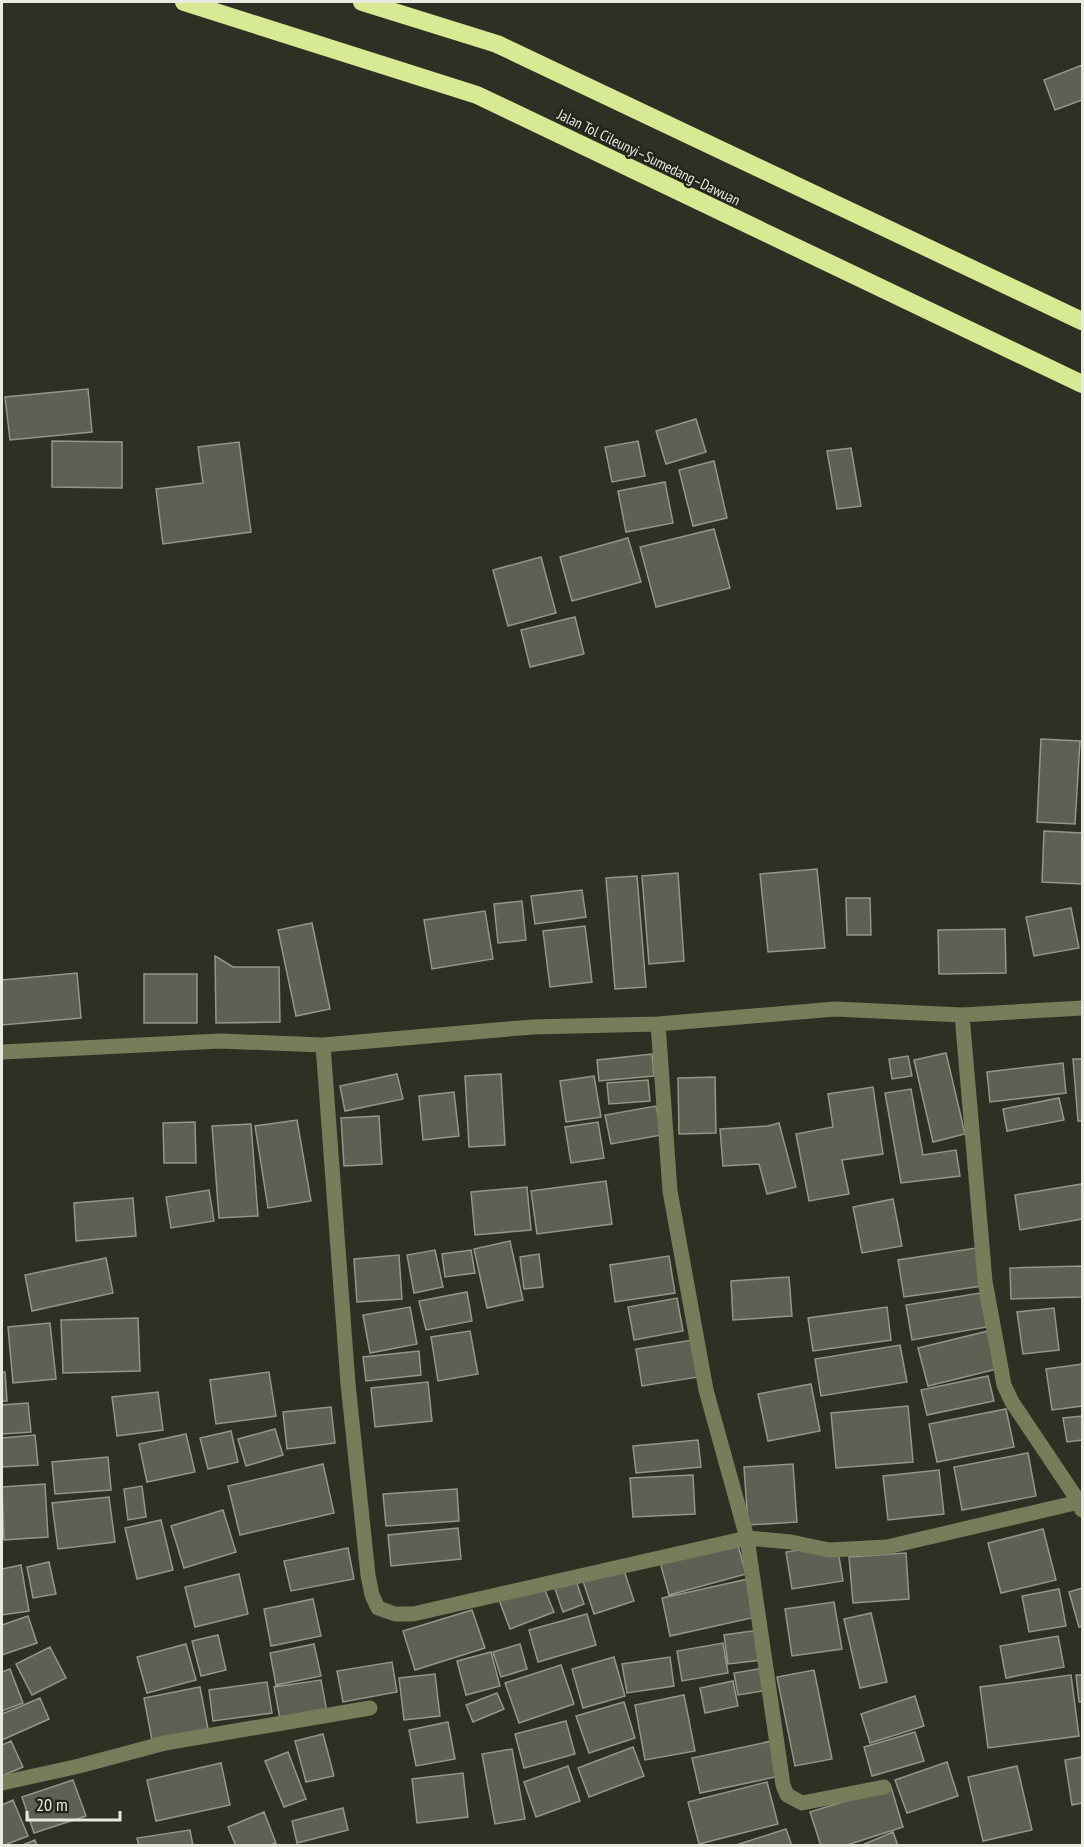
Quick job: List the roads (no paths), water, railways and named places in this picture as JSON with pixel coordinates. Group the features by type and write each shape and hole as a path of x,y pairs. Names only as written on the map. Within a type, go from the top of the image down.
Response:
{"highway":[{"name":"Jalan Tol Cileunyi–Sumedang–Dawuan","path":"184,2 477,95 1083,384"},
{"path":"362,2 497,44 1083,321"}],"street":[{"path":"2,1052 220,1041 323,1045 532,1027 658,1024 835,1009 962,1015 1083,1008"},
{"path":"323,1045 348,1384 368,1575 372,1595 378,1608 395,1614 413,1614 747,1538 791,1542 830,1550 887,1547 1081,1506 1028,1429 1007,1395 1004,1385 986,1281 962,1015"},
{"path":"658,1024 670,1191 706,1390 747,1538 783,1785 787,1795 802,1803 884,1787"},
{"path":"2,1783 79,1766 165,1743 370,1708"}]}
